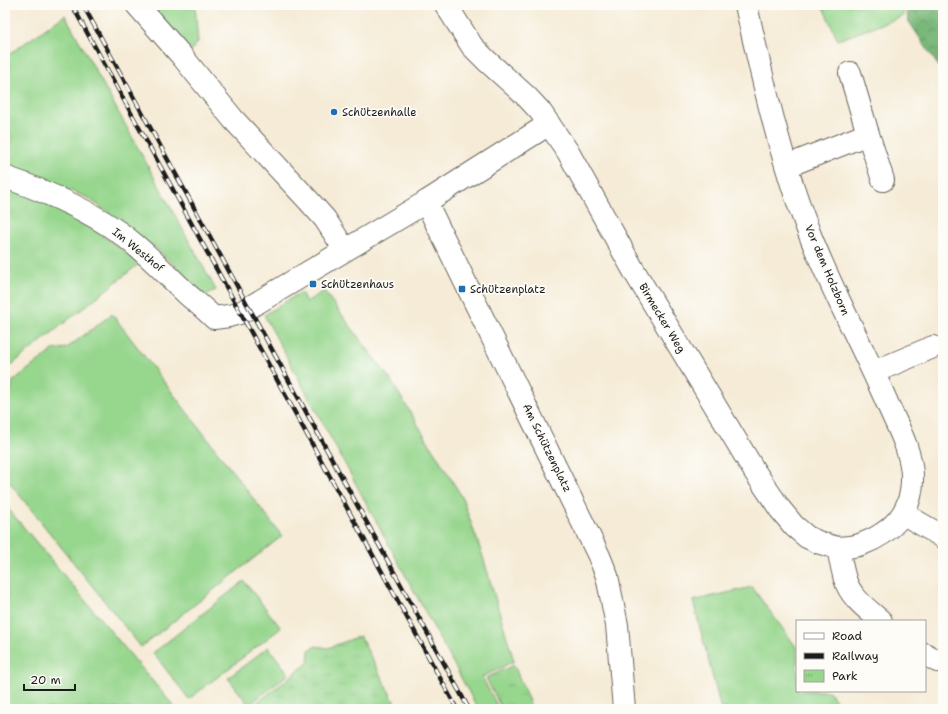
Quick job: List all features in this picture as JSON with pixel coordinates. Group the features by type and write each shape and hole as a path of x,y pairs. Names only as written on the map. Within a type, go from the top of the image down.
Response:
{"street":[{"path":"138,5 233,119 309,201 325,220 345,250 426,202 549,124"},
{"name":"Birmecker Weg","path":"446,5 472,46 487,62 540,110 568,152 634,271 755,472 780,509 794,526 807,537 820,543 838,548"},
{"name":"Vor dem Holzborn","path":"746,5 764,86 787,166 810,234 830,282 874,372 901,435 911,467 911,490 904,514 891,527 862,545 838,548"},
{"path":"850,73 883,180"},
{"path":"787,166 868,134"},
{"name":"Im Westhof","path":"5,177 53,196 85,212 119,232 160,266 186,293 214,318 240,313 345,250"},
{"name":"Am Schützenplatz","path":"426,202 599,556 607,576 617,625 624,709"},
{"path":"874,372 933,347"},
{"path":"904,514 943,538"},
{"path":"838,548 845,579 852,595 880,620"},
{"path":"926,655 937,661 943,662"}],"green space":[{"path":"146,5 195,5 198,42 188,55"},
{"path":"822,5 902,5 904,16 838,40"},
{"path":"906,5 943,5 943,73 908,20"},
{"path":"65,15 216,290 205,295 158,250 88,198 5,164 5,159 12,139 5,129 5,57"},
{"path":"5,188 26,193 92,228 140,263 5,370"},
{"path":"324,291 390,379 462,497 483,557 514,661 482,677 499,709 478,709 264,315 301,292 306,302"},
{"path":"112,314 282,536 141,647 5,477 5,397 10,393 13,381 53,350 67,348"},
{"path":"5,505 176,709 5,709"},
{"path":"244,581 281,628 189,699 153,653"},
{"path":"752,587 796,647 796,692 830,692 842,709 721,709 693,601"},
{"path":"360,636 398,709 249,709 308,663 309,650 316,646 328,648"},
{"path":"268,647 289,674 249,705 228,678"},
{"path":"514,665 532,709 502,709 486,678"}],"railway":[{"path":"72,5 457,709"},
{"path":"83,5 469,709"}],"place":[{"name":"Schützenhalle","path":"334,112"},
{"name":"Schützenhaus","path":"313,284"},
{"name":"Schützenplatz","path":"462,289"}]}
